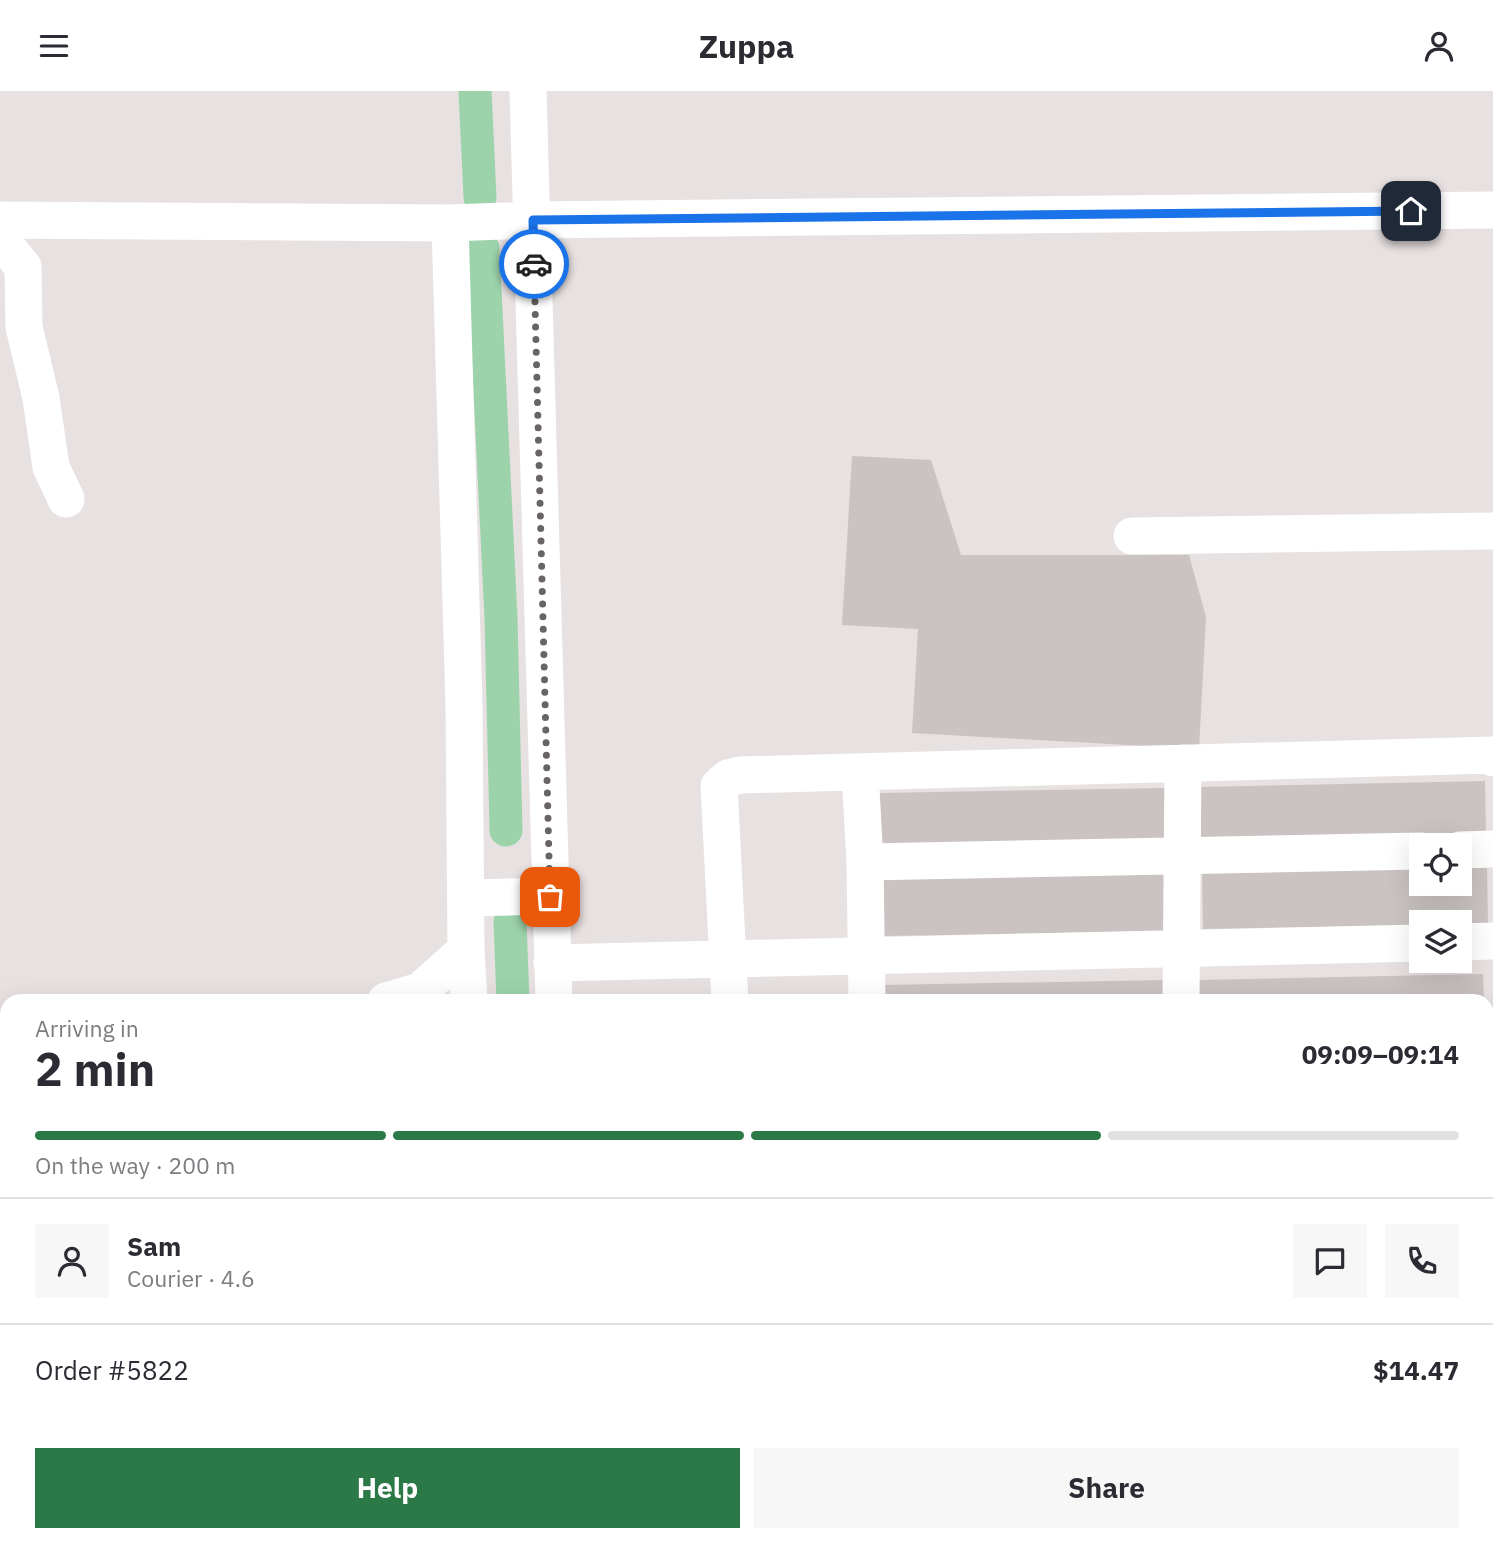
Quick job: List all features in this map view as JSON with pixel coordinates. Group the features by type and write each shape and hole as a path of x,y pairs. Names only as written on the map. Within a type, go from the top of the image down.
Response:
{"street":[{"path":"528,91 554,994"},
{"path":"0,221 450,223 1493,210"},
{"path":"450,223 464,706 469,994"},
{"path":"0,234 23,267 24,327 41,398 51,467 66,499"},
{"path":"1132,536 1493,531"},
{"path":"730,994 719,786 728,778 740,775 1183,763 1493,755 1493,758"},
{"path":"1181,994 1183,763"},
{"path":"860,772 867,994"},
{"path":"1472,850 1493,849"},
{"path":"864,862 1409,851"},
{"path":"466,898 550,897"},
{"path":"1472,942 1493,941"},
{"path":"552,963 1409,943"},
{"path":"410,994 420,991 466,950"}],"building":[{"path":"852,456 931,460 961,555 1189,555 1206,617 1199,749 912,733 918,629 842,625"},
{"path":"1485,781 1486,838 1472,838 1472,833 1409,833 1409,839 1201,843 1200,787"},
{"path":"1165,788 1166,844 881,850 880,793"},
{"path":"1472,868 1487,868 1488,924 1472,924 1472,910 1409,910 1409,925 1203,929 1202,873 1409,869 1409,896 1472,896"},
{"path":"1168,874 1169,931 884,936 883,879"},
{"path":"1483,974 1484,994 1198,994 1198,980"},
{"path":"1167,980 1168,994 882,994 882,985"}],"waterway":[{"path":"475,91 480,197"},
{"path":"483,248 501,618 506,830"},
{"path":"510,922 513,994"}],"way so far":[{"path":"534,264 550,897"}],"route":[{"path":"534,264 533,220 1411,211"}]}
